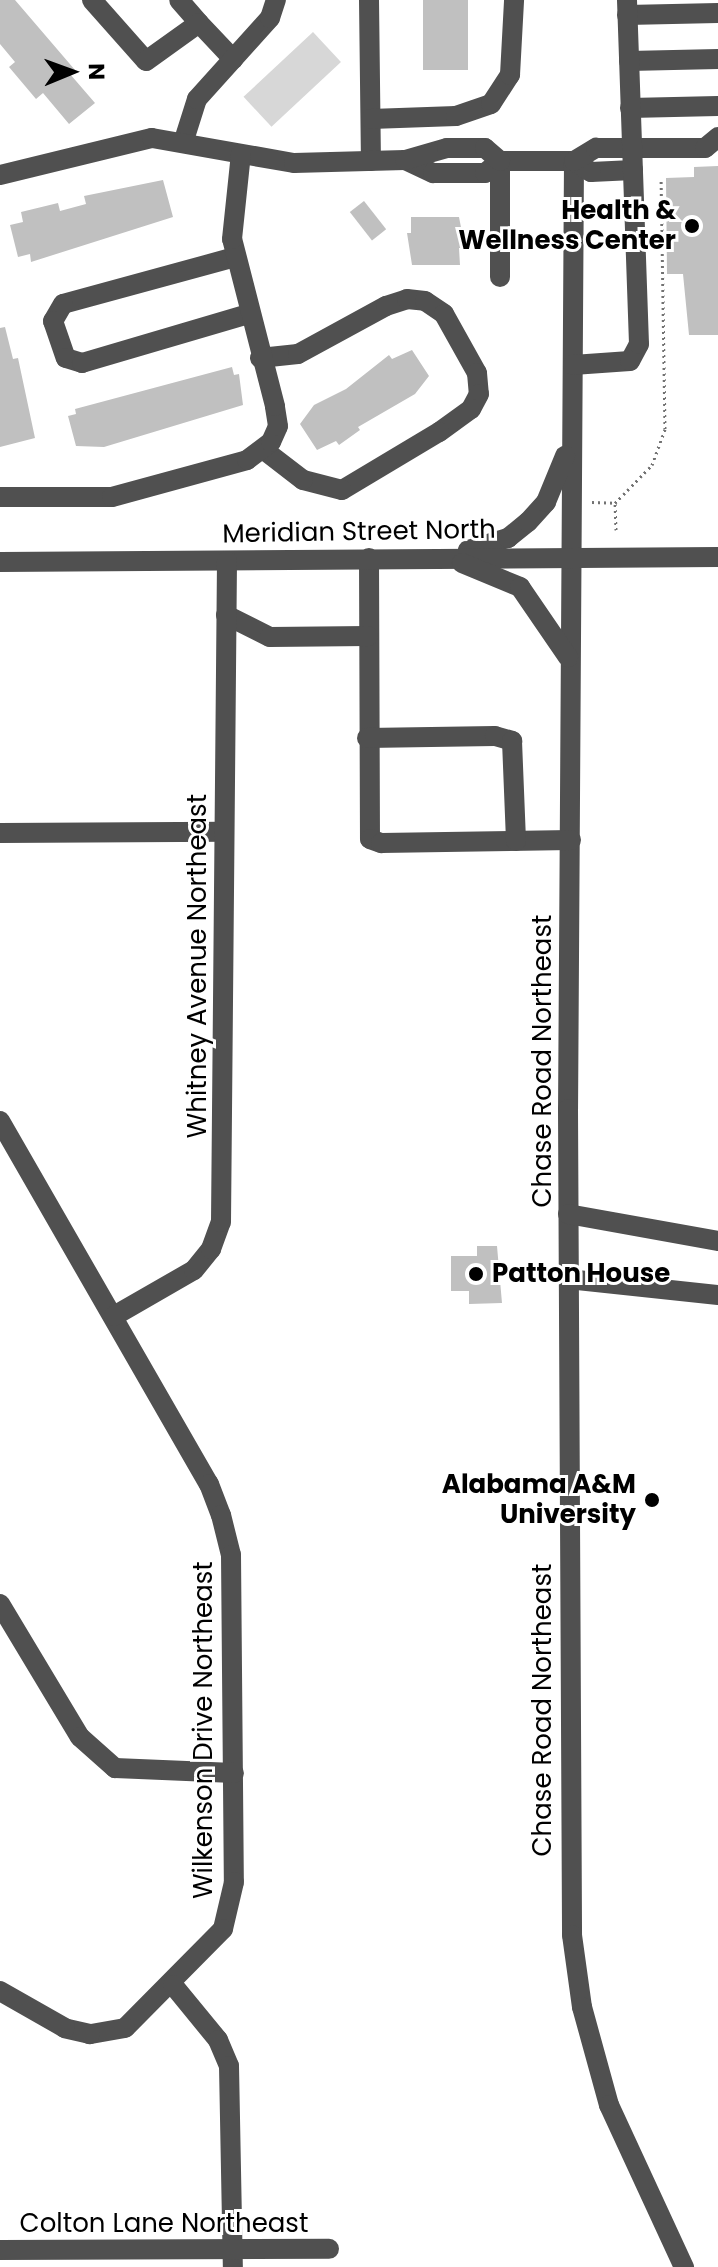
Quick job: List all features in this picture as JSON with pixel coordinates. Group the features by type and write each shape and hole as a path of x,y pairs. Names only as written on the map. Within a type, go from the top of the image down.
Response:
{"street":[{"path":"92,0 146,61 199,23"},
{"path":"179,0 233,59"},
{"path":"184,140 197,99 270,18 276,0"},
{"path":"369,0 371,161"},
{"path":"371,119 456,116 491,104 510,75 514,0"},
{"path":"573,365 619,364 636,354 627,8 718,13"},
{"path":"629,61 718,59"},
{"path":"630,108 718,106"},
{"path":"0,175 129,142 184,140 294,163 405,160 447,148 485,148 500,161 574,161 591,172 633,160 705,148 718,137"},
{"path":"0,497 112,497 247,460 264,450 278,426 235,257 232,216 241,154"},
{"path":"500,161 500,277"},
{"path":"443,557 508,538 528,522 558,480 571,437 574,161"},
{"path":"235,257 63,304 53,321 66,358 82,363 248,314"},
{"path":"260,358 298,354 386,306 407,299 425,301 444,314 477,373 479,394 471,409 439,432 342,490 303,480 264,450"},
{"name":"Chase Road Northeast","path":"571,437 568,658 571,840 569,1841 576,1973 609,2105 684,2267"},
{"name":"Meridian Street North","path":"0,562 570,555 718,557"},
{"path":"443,557 494,572 520,587 568,658"},
{"path":"369,558 367,738 370,839 381,843 571,840"},
{"name":"Whitney Avenue Northeast","path":"114,1316 194,1270 211,1249 221,1222 227,561"},
{"path":"226,615 270,637 368,636"},
{"path":"367,738 495,736 512,741 516,841"},
{"path":"0,833 224,832"},
{"name":"Wilkenson Drive Northeast","path":"0,1121 114,1316 221,1515 231,1555 234,1773 230,1913 201,1957 173,1985 125,2028 90,2034 65,2028 0,1991"},
{"path":"568,1214 718,1241"},
{"path":"568,1279 718,1295"},
{"path":"0,1604 80,1737 115,1768 234,1773"},
{"path":"173,1985 218,2040 229,2066 233,2258"},
{"name":"Colton Lane Northeast","path":"0,2250 233,2258 329,2249"}],"path":[{"path":"616,530 615,503 652,465 665,429 661,178"},
{"path":"592,502 615,503"}],"shaded area":[{"path":"313,32 341,62 271,127 244,97"}],"building":[{"path":"0,0 15,0 75,70 70,74 95,103 69,124 43,93 36,99 9,67 15,62 0,44"},
{"path":"423,0 468,0 468,70 423,70"},
{"name":"Health & Wellness Center","path":"718,166 718,335 689,335 683,274 667,274 666,178 694,177 694,167"},
{"path":"163,180 173,217 31,262 30,254 18,257 10,225 23,222 21,212 58,203 60,211 86,204 84,196"},
{"path":"364,201 386,229 372,240 350,212"},
{"path":"411,217 459,217 465,248 459,248 460,265 412,265 407,233 411,233"},
{"path":"5,327 13,359 18,358 35,438 0,447 0,328"},
{"path":"412,350 429,376 415,394 358,427 360,430 339,445 336,441 317,450 300,424 314,405 346,389 389,355 392,359"},
{"path":"232,367 234,375 239,374 243,405 104,447 76,446 68,416 76,414 75,409"},
{"name":"Patton House","path":"477,1246 497,1246 502,1303 469,1304 469,1291 451,1291 451,1256 477,1256"}],"place":[{"name":"Health & Wellness Center","path":"692,226"},
{"name":"Patton House","path":"476,1274"},
{"name":"Alabama A&M University","path":"652,1500"}]}
